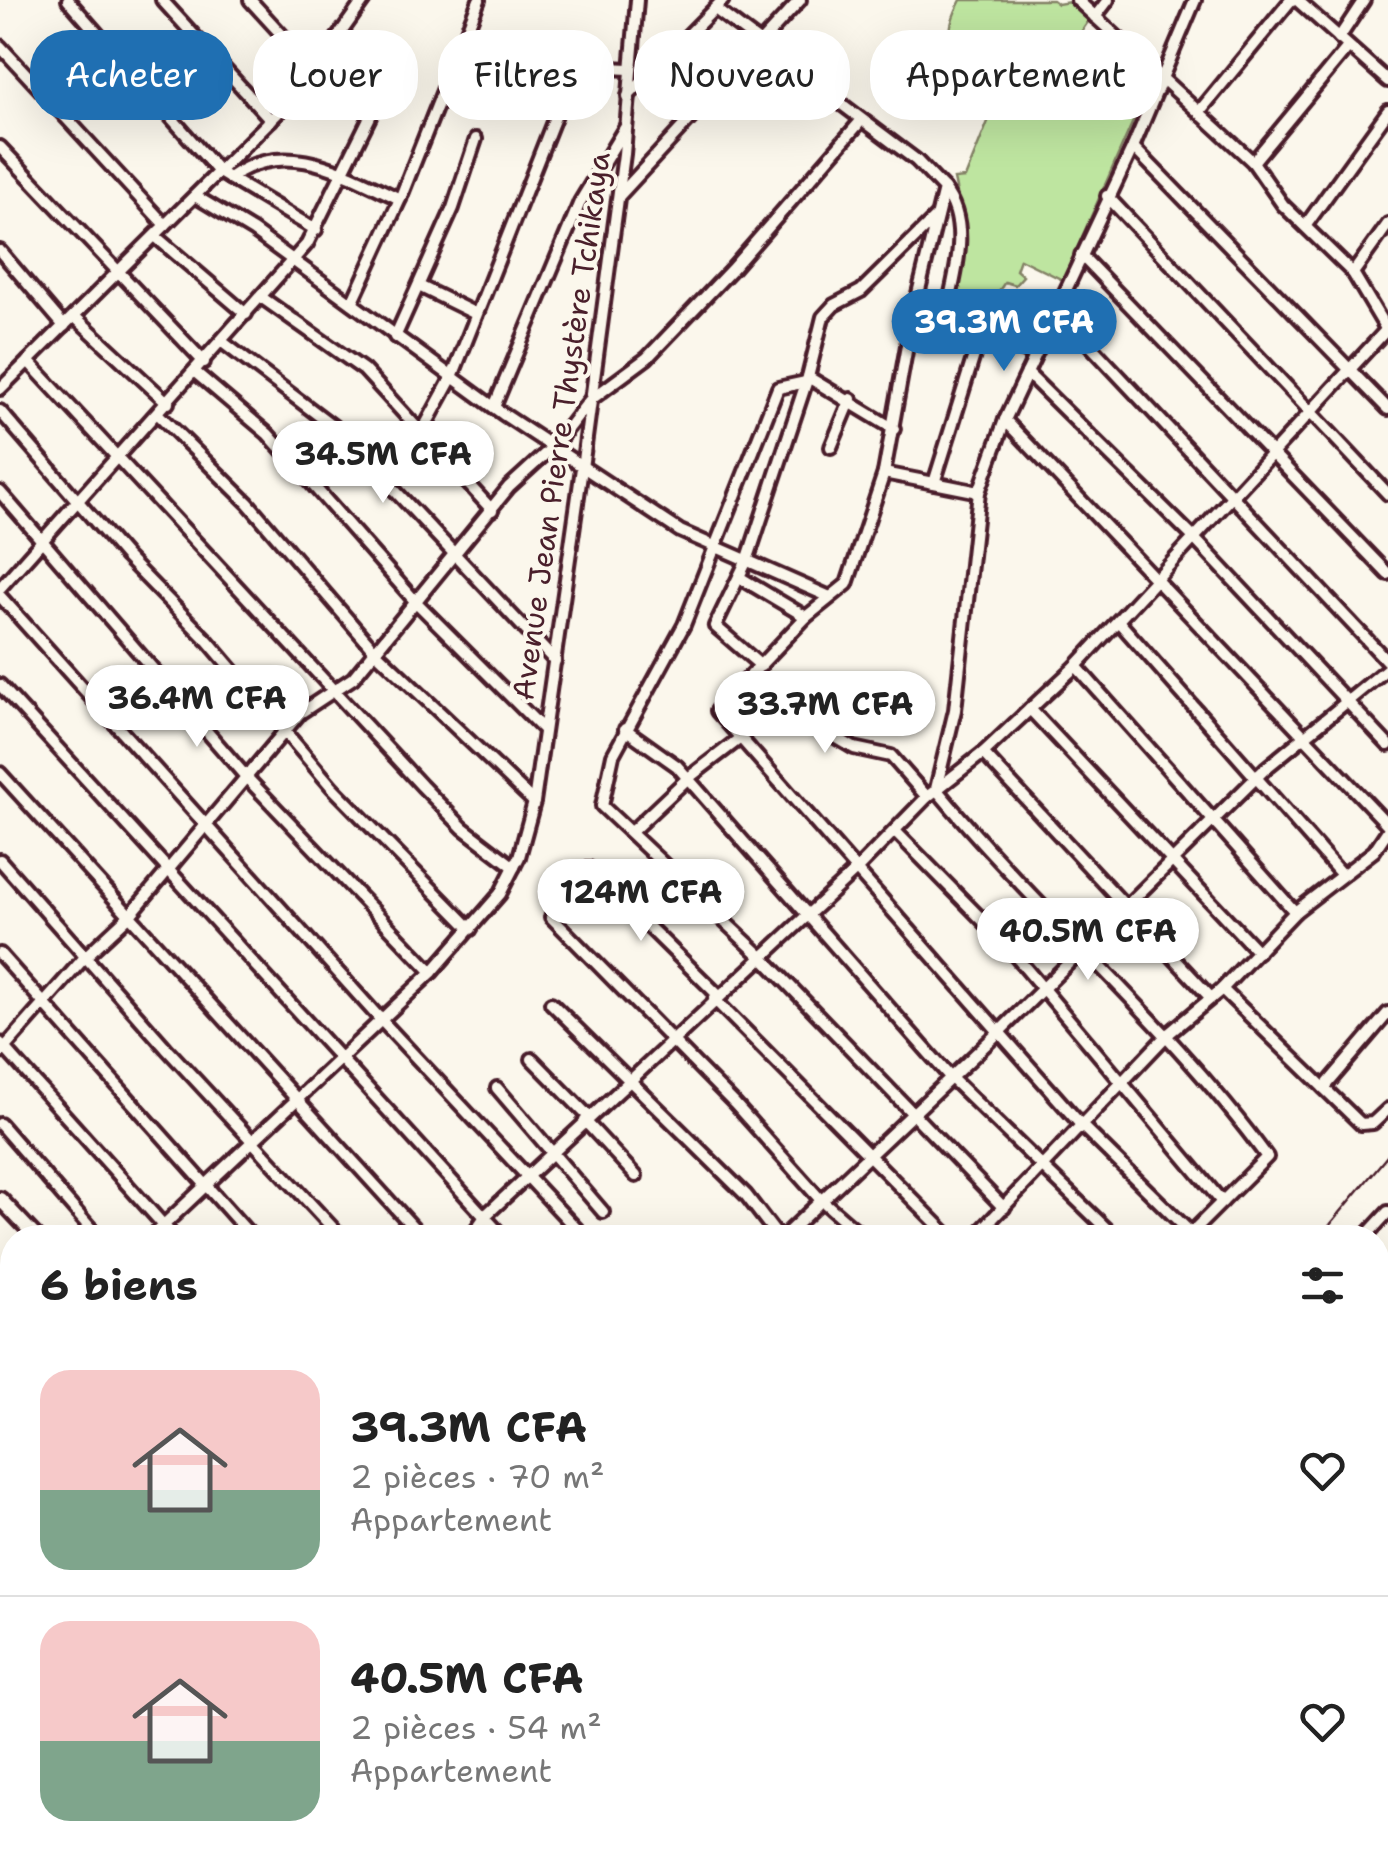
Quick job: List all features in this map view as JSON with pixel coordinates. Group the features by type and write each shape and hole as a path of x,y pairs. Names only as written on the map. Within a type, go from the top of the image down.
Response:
{"street":[{"path":"68,0 224,175 316,230"},
{"path":"162,0 253,100"},
{"path":"250,0 277,30"},
{"path":"352,303 400,199 479,0"},
{"name":"Avenue Jean Pierre Thystère Tchikaya","path":"517,862 534,802 582,468 618,197 637,0"},
{"path":"772,30 800,0"},
{"path":"1077,0 1109,30"},
{"path":"1095,17 1108,0"},
{"path":"1162,72 1195,0"},
{"path":"1199,112 1294,0 1388,81"},
{"path":"1252,162 1344,43 1364,0"},
{"path":"343,30 362,1"},
{"path":"628,97 719,4 749,30"},
{"path":"0,46 166,225"},
{"path":"422,432 452,377 572,74 588,67 629,68"},
{"path":"479,1225 716,997 856,870 932,793 983,753 1076,666 1192,536 1312,414 1387,330 1352,272 1264,184 1252,162 1162,78"},
{"path":"1306,225 1388,111"},
{"path":"850,114 916,160 944,189 959,214 960,238 944,326"},
{"path":"0,389 196,196 224,175 271,120"},
{"path":"370,120 316,230 292,262 78,504 44,537 0,592 381,1020 573,1225"},
{"path":"618,197 689,120"},
{"path":"932,793 955,710 979,492 1005,420 1143,120"},
{"path":"163,1225 2,1048 85,957 131,914 300,713 336,693 457,554 509,487 554,445 589,401 647,358 732,269 860,122"},
{"path":"494,407 580,202 626,126"},
{"path":"396,336 420,287 476,139"},
{"path":"0,147 204,362"},
{"path":"1132,147 1388,409"},
{"path":"224,175 245,166 286,158 345,173 400,199"},
{"path":"944,189 912,318 884,473 848,584 806,618 746,684 718,705 717,711 1082,1126 1180,1225"},
{"path":"196,196 582,468 680,531 830,597"},
{"path":"1107,196 1388,494"},
{"path":"761,666 715,630 748,558 807,380 822,317 874,280 937,215"},
{"path":"1352,272 1388,224"},
{"path":"155,236 246,314"},
{"path":"0,251 64,326"},
{"path":"1082,255 1388,574"},
{"path":"420,287 476,314"},
{"path":"261,296 364,370 492,510"},
{"path":"793,1225 999,1032 1256,776 1388,666 1235,495 1056,309"},
{"path":"74,316 168,403"},
{"path":"912,318 980,334 1035,355"},
{"path":"934,483 980,334"},
{"path":"220,341 338,430 554,660"},
{"path":"28,361 464,828 517,862 470,930 432,972 165,1225"},
{"path":"0,366 12,377"},
{"path":"195,372 268,434 415,601 544,730"},
{"path":"1027,373 1192,536 1388,745"},
{"path":"894,428 851,399 807,380 778,388 719,546 684,625 613,756 602,806 761,956 1004,1208"},
{"path":"830,447 851,399"},
{"path":"0,411 78,504 470,930"},
{"path":"158,414 248,503 374,650 534,802"},
{"path":"987,1225 1167,1035 1222,989 1296,912 1374,852 1388,828 1005,420"},
{"path":"884,473 979,492"},
{"path":"0,492 44,537 247,778 432,972"},
{"path":"739,578 806,618"},
{"path":"1118,622 1342,874"},
{"path":"1076,666 1296,912"},
{"path":"746,684 854,748 891,756 932,793 1167,1035 1267,1157 1201,1225"},
{"path":"0,685 494,1225"},
{"path":"1030,708 1258,952"},
{"path":"625,729 655,748 687,778 950,1077 1102,1225"},
{"path":"631,832 687,778 739,739"},
{"path":"983,753 1211,998"},
{"path":"0,773 411,1225"},
{"path":"895,830 1002,940 1040,991 1125,1081 1222,1202"},
{"path":"0,860 330,1225"},
{"path":"589,868 937,1225"},
{"path":"551,917 672,1039 819,1198 850,1225"},
{"path":"0,954 241,1225"},
{"path":"1222,989 1361,1124 1373,1123 1388,1109"},
{"path":"551,1002 746,1196 769,1225"},
{"path":"1324,1088 1388,1013"},
{"path":"532,1059 636,1176"},
{"path":"497,1088 554,1150 603,1212"},
{"path":"0,1124 89,1225"},
{"path":"0,1199 25,1225"}],"green space":[{"path":"961,0 1053,0 1058,4 1081,0 1094,13 1082,30 951,30"},
{"path":"989,120 1134,120 1063,280 1020,259 1016,270 1023,276 1015,285 1005,282 975,326 957,325 950,311 965,231 954,179 965,178"}],"railway":[{"path":"1330,1225 1388,1155"}]}
